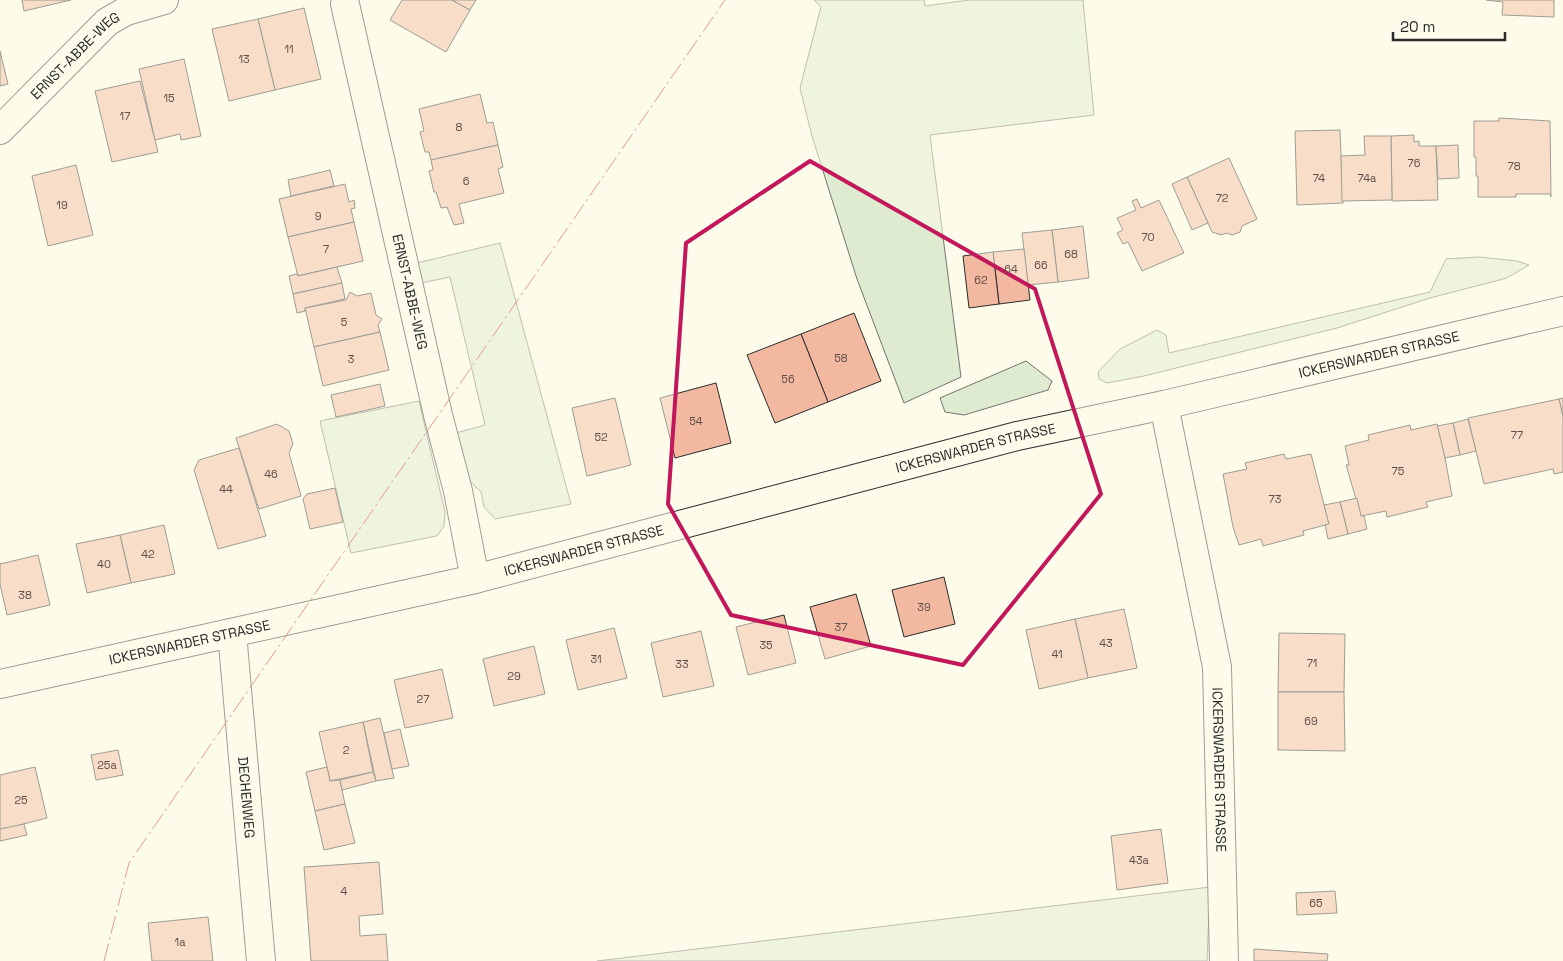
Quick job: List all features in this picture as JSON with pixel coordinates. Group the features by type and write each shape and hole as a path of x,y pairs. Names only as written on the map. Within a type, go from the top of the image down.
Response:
{"street":[{"name":"ERNST-ABBE-WEG","path":"0,130 107,22 126,11 164,0"},
{"name":"ERNST-ABBE-WEG","path":"346,1 438,416 458,491 475,578"},
{"name":"ICKERSWARDER STRASSE","path":"0,684 475,578 1017,436 1164,405 1563,311"},
{"name":"ICKERSWARDER STRASSE","path":"1164,405 1217,667 1224,961"},
{"name":"DECHENWEG","path":"232,633 261,961"}],"highlighted area":[{"path":"810,161 1035,289 1101,494 963,665 731,615 668,504 686,243"}],"green space":[{"path":"814,0 924,0 925,6 969,0 1083,0 1094,115 930,135 961,377 904,403 857,279 812,136 800,88 821,7"},
{"path":"500,243 571,504 495,519 484,507 481,492 468,479 456,433 485,425 450,277 421,283 413,264"},
{"path":"1479,257 1517,261 1529,265 1507,278 1430,298 1337,328 1144,376 1107,383 1099,379 1098,372 1120,349 1157,330 1166,335 1169,353 1430,292 1446,259"},
{"path":"1026,361 1052,381 1048,390 964,415 945,412 940,398"},
{"path":"419,401 445,512 444,526 437,536 351,553 320,421"},
{"path":"1210,887 1207,961 597,961"}],"building":[{"path":"22,0 71,0 24,11"},
{"path":"402,0 452,0 470,10 446,52 390,20"},
{"path":"452,0 476,0 470,10"},
{"path":"1486,0 1554,0 1554,17 1502,15 1503,2"},
{"path":"304,8 321,79 275,90 258,19"},
{"path":"258,19 275,90 229,101 212,29"},
{"path":"0,51 8,84 0,86"},
{"path":"184,59 201,136 181,140 180,134 155,140 139,69"},
{"path":"140,81 158,152 112,162 95,91"},
{"path":"480,94 487,123 493,122 498,145 431,160 429,152 425,152 420,132 424,131 419,109"},
{"path":"1499,118 1550,121 1551,197 1550,194 1516,194 1516,197 1478,197 1478,176 1476,176 1476,157 1474,157 1474,121 1499,121"},
{"path":"1340,130 1343,203 1297,205 1295,131"},
{"path":"1414,135 1414,142 1419,141 1419,146 1436,146 1438,200 1392,201 1391,136"},
{"path":"1364,136 1391,136 1392,200 1342,201 1341,156 1365,155"},
{"path":"498,145 503,167 498,169 504,193 459,204 464,223 454,225 447,207 441,208 436,192 434,192 429,171 433,170 431,160"},
{"path":"1458,145 1459,178 1438,179 1436,146"},
{"path":"1229,158 1257,219 1242,226 1240,232 1232,235 1227,233 1221,235 1212,232 1187,177"},
{"path":"76,165 93,235 48,246 32,176"},
{"path":"330,170 334,186 291,196 288,180"},
{"path":"1187,177 1208,223 1192,230 1172,184"},
{"path":"345,184 349,202 354,200 355,208 351,209 354,222 288,237 279,199"},
{"path":"1137,199 1141,208 1159,200 1184,253 1142,271 1128,242 1123,244 1117,233 1123,230 1117,218 1136,210 1132,201"},
{"path":"354,222 363,261 298,276 288,237"},
{"path":"1083,226 1089,278 1058,282 1052,230"},
{"path":"1052,230 1058,282 1028,285 1022,233"},
{"path":"1024,249 1030,300 999,304 993,252"},
{"path":"993,252 999,304 969,308 963,256"},
{"path":"337,267 342,283 293,294 289,276 297,274 298,276"},
{"path":"342,283 345,299 305,308 305,311 297,313 293,294"},
{"path":"350,292 357,296 371,293 376,315 382,319 378,325 380,332 314,347 305,308 346,300"},
{"path":"854,313 881,381 828,402 801,334"},
{"path":"380,332 389,370 323,386 314,347"},
{"path":"801,334 828,402 775,423 747,355"},
{"path":"716,383 731,443 675,458 660,398"},
{"path":"380,384 385,406 336,417 331,395"},
{"path":"615,398 631,465 587,476 572,408"},
{"path":"1563,398 1563,417 1559,399"},
{"path":"1559,399 1563,417 1563,472 1554,474 1553,469 1484,484 1468,418"},
{"path":"1468,419 1476,451 1460,455 1453,423"},
{"path":"1453,423 1460,455 1445,458 1437,426"},
{"path":"277,424 289,431 293,444 289,453 301,496 259,509 236,438"},
{"path":"1437,424 1452,496 1426,502 1428,507 1387,517 1386,511 1361,516 1346,465 1349,465 1345,446 1369,440 1368,435 1410,425 1411,430"},
{"path":"239,448 266,536 218,549 194,470 199,460"},
{"path":"1284,454 1286,459 1311,454 1329,524 1303,531 1304,535 1263,546 1261,539 1239,545 1233,527 1223,474 1247,469 1245,463"},
{"path":"335,488 343,522 310,529 303,499 307,494"},
{"path":"1357,498 1361,516 1364,516 1367,529 1348,534 1340,502"},
{"path":"1340,502 1348,534 1328,539 1325,525 1329,524 1324,505"},
{"path":"164,525 175,574 131,583 120,535"},
{"path":"120,535 131,583 87,593 76,544"},
{"path":"38,555 50,605 7,615 0,584 0,564"},
{"path":"944,577 955,624 904,637 892,590"},
{"path":"856,594 871,646 825,659 810,607"},
{"path":"1124,609 1137,668 1088,678 1075,619"},
{"path":"784,615 796,663 748,675 736,627"},
{"path":"1075,619 1088,678 1039,689 1026,630"},
{"path":"614,628 627,678 578,690 566,640"},
{"path":"701,631 714,686 663,697 651,643"},
{"path":"1279,633 1345,634 1344,692 1278,692"},
{"path":"534,646 545,694 494,706 483,659"},
{"path":"442,669 453,718 405,728 394,680"},
{"path":"1278,692 1344,692 1345,751 1278,750"},
{"path":"380,718 394,778 376,781 363,722"},
{"path":"363,722 373,772 330,781 319,732"},
{"path":"400,729 409,766 392,769 384,733"},
{"path":"118,750 123,775 96,780 91,755"},
{"path":"35,767 47,818 0,830 0,775"},
{"path":"327,767 330,781 340,780 345,804 315,811 306,772"},
{"path":"373,772 376,781 342,790 340,780"},
{"path":"345,804 355,843 324,850 315,811"},
{"path":"24,824 27,835 0,841 0,829"},
{"path":"1161,829 1168,883 1117,890 1111,836"},
{"path":"379,862 383,914 359,916 360,936 386,934 388,961 311,961 304,867"},
{"path":"1335,891 1337,913 1297,915 1296,893"},
{"path":"208,917 213,961 152,961 148,923"},
{"path":"1254,949 1328,954 1327,961 1254,961"}],"power":[{"path":"104,961 129,863 725,0"}]}
